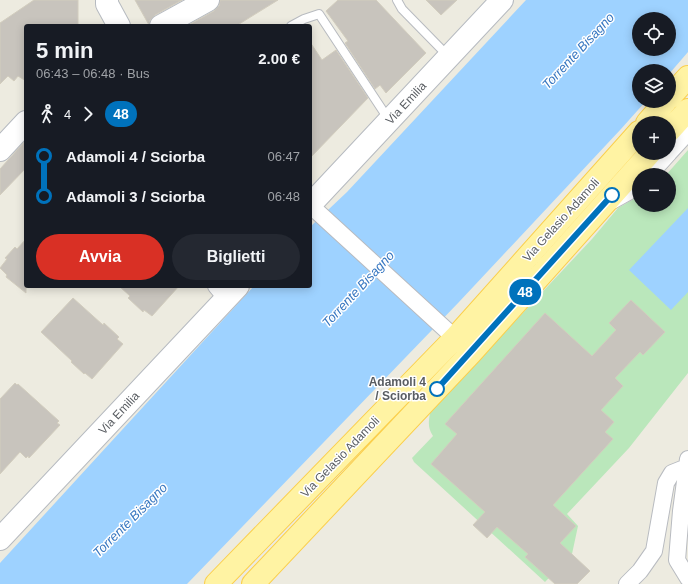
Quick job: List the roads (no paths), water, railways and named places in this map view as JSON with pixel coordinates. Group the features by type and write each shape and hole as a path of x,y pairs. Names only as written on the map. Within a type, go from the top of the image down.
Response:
{"main road":[{"path":"107,0 107,4 118,24"},
{"path":"165,24 208,0"},
{"name":"Via Emilia","path":"313,207 389,121 450,58 502,0"},
{"path":"676,90 688,77"},
{"path":"653,116 660,108"},
{"path":"676,124 688,110"},
{"path":"0,150 24,124"},
{"name":"Via Gelasio Adamoli","path":"216,584 632,139"},
{"name":"Via Gelasio Adamoli","path":"252,584 484,338 644,160"},
{"name":"Via Emilia","path":"0,539 227,290"}],"street":[{"path":"676,145 688,132"},
{"path":"655,168 663,160"},
{"path":"602,207 632,190"},
{"path":"313,207 450,333 484,338"},
{"path":"688,463 684,511 677,560 688,578"},
{"path":"627,584 640,571 654,551 666,483 672,473 688,463"}],"lane":[{"path":"397,0 402,9 450,58"},
{"path":"294,24 304,18 319,14 389,121"}],"water":[{"name":"Torrente Bisagno","path":"526,0 688,0 688,52 676,66 676,64 632,64 632,108 640,108 459,302 187,584 0,584 0,563 252,288 312,288 312,225 347,192"},
{"path":"688,208 688,292 671,310 629,270"}],"place":[{"name":"Adamoli 4 / Sciorba","path":"437,389"}]}
